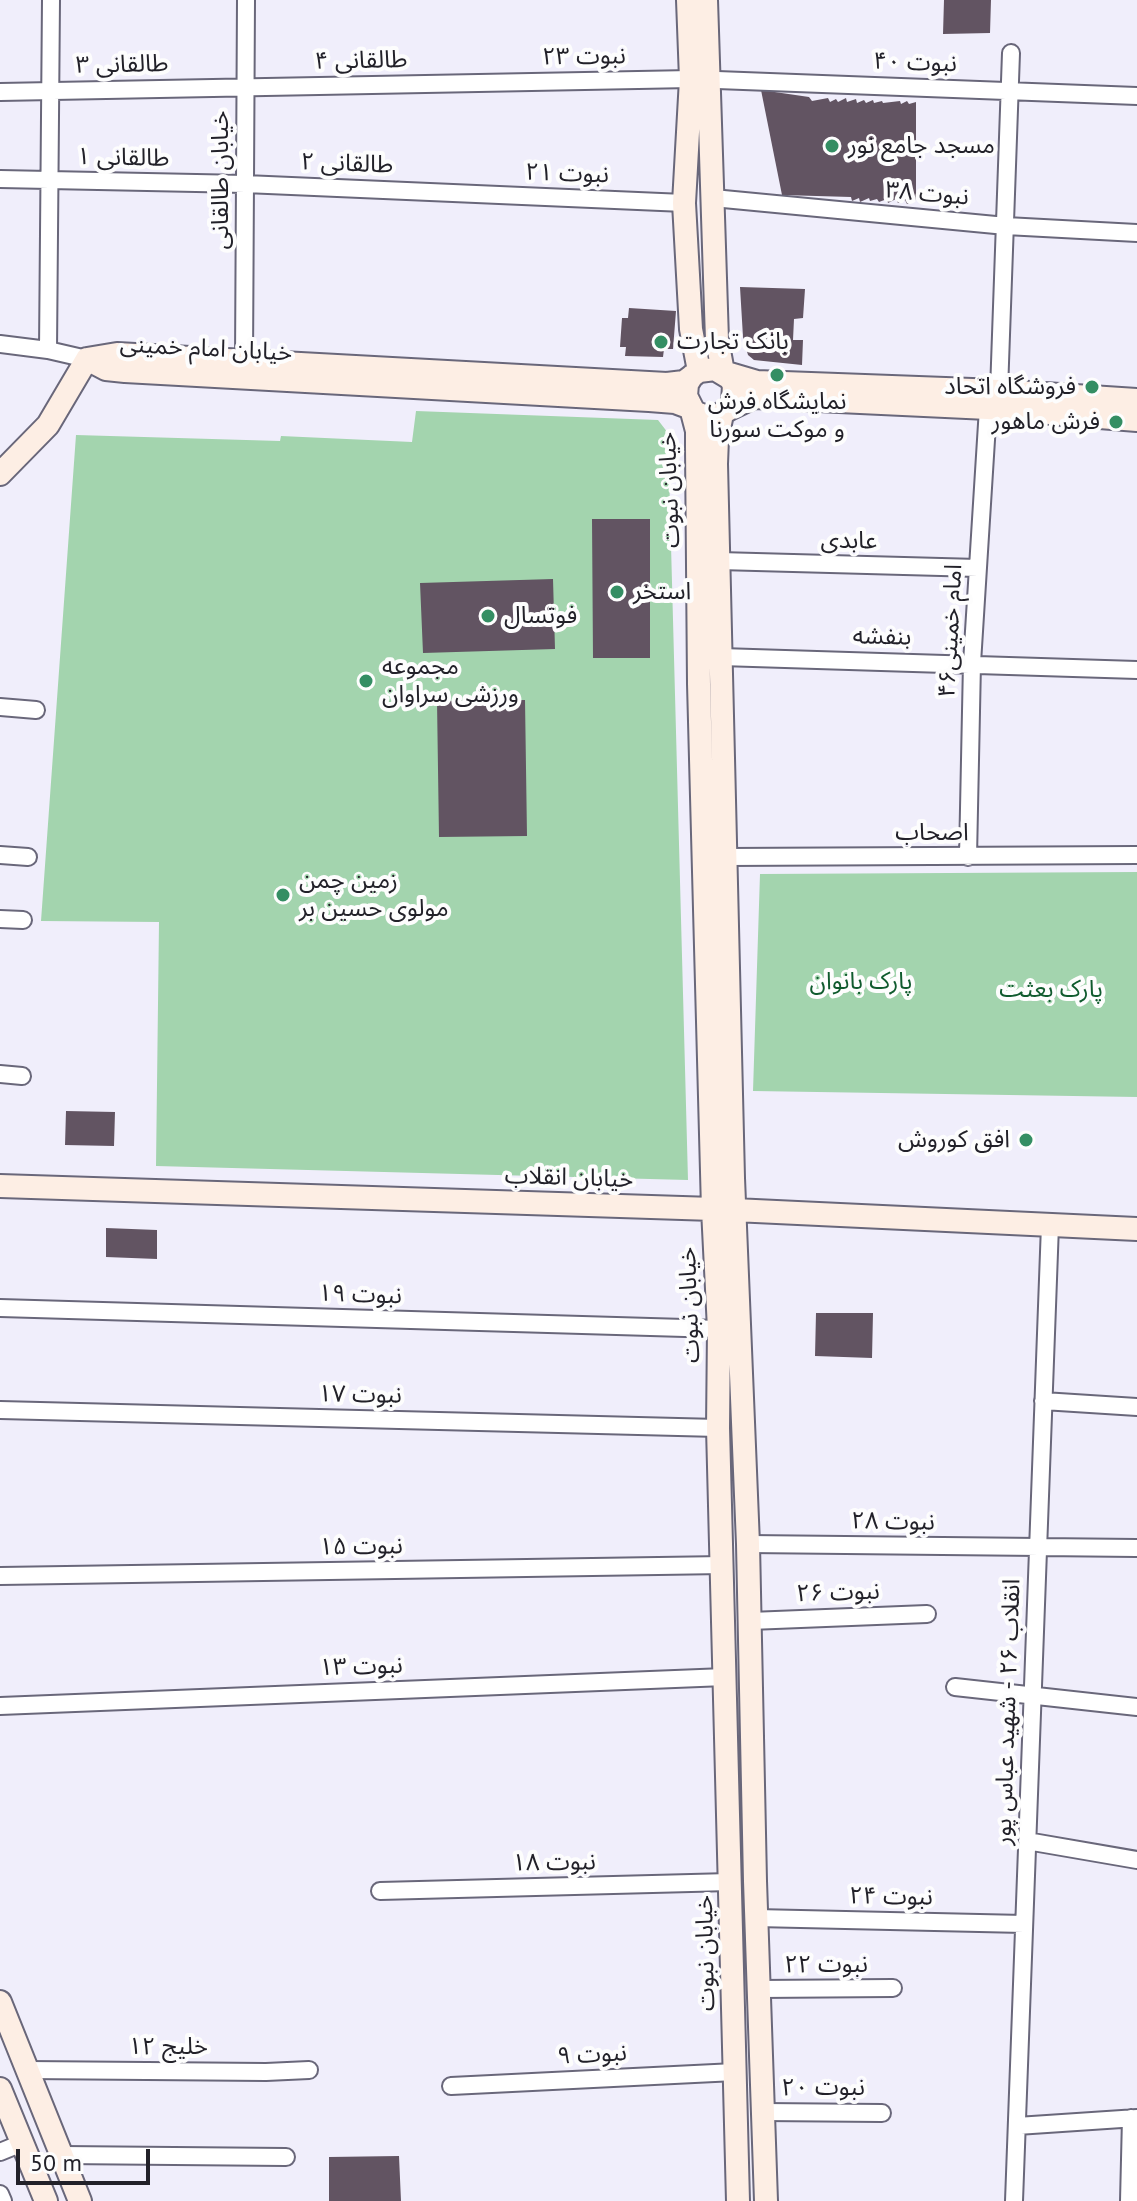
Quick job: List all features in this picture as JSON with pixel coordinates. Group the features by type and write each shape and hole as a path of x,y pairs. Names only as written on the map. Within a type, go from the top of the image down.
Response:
{"main road":[{"path":"688,0 713,198 717,340 723,372 734,385 733,402 726,412"},
{"path":"706,0 700,79 684,203 695,374 685,392 691,408 706,417 726,412 754,397 1137,400"},
{"name":"خیابان امام خمینی","path":"87,359 117,354 244,369 675,402 691,408"},
{"path":"0,474 48,425 87,359"},
{"name":"خیابان امام خمینی","path":"244,369 667,384 684,382 695,374"},
{"path":"695,374 715,369 757,382 993,400 1137,420"},
{"name":"خیابان نبوت","path":"691,408 697,431 704,857 719,1329 718,1428 738,2201"},
{"name":"خیابان نبوت","path":"726,412 717,451 721,657 766,2201"},
{"path":"704,857 726,857"},
{"name":"خیابان انقلاب","path":"0,1186 713,1209 1137,1229"},
{"path":"723,1560 748,1549"},
{"path":"730,1882 755,1881"},
{"path":"0,2002 80,2201"},
{"path":"0,2089 46,2201"}],"street":[{"path":"48,350 51,0"},
{"name":"خیابان طالقانی","path":"244,369 246,0"},
{"name":"امام خمینی۴۶","path":"968,857 972,663 1006,226 1011,53"},
{"name":"نبوت ۲۳","path":"478,83 700,79"},
{"name":"نبوت ۴۰","path":"700,79 1137,96"},
{"name":"طالقانی ۴","path":"245,87 478,83"},
{"name":"طالقانی ۳","path":"0,92 245,87"},
{"name":"طالقانی ۱","path":"0,179 245,184"},
{"name":"طالقانی ۲","path":"245,184 448,193"},
{"name":"نبوت ۲۱","path":"448,193 684,203"},
{"name":"نبوت ۳۸","path":"713,198 1006,226 1137,233"},
{"path":"0,344 87,359"},
{"name":"عابدی","path":"719,561 978,568"},
{"name":"بنفشه","path":"721,657 1137,670"},
{"path":"0,707 36,710"},
{"path":"0,855 28,857"},
{"name":"اصحاب","path":"726,857 1137,855"},
{"path":"0,919 23,920"},
{"path":"0,1074 22,1076"},
{"name":"انقلاب ۲۶ - شهید عباس پور","path":"1014,2201 1050,1225"},
{"name":"نبوت ۱۹","path":"0,1308 719,1329"},
{"path":"1043,1401 1137,1407"},
{"name":"نبوت ۱۷","path":"0,1410 718,1428"},
{"name":"نبوت ۲۸","path":"748,1549 1137,1548"},
{"name":"نبوت ۱۵","path":"0,1576 723,1560"},
{"name":"نبوت ۲۶","path":"750,1621 927,1614"},
{"name":"نبوت ۱۳","path":"0,1706 725,1677"},
{"path":"955,1687 1137,1707"},
{"path":"1027,1841 1137,1860"},
{"name":"نبوت ۱۸","path":"380,1891 730,1882"},
{"name":"نبوت ۲۴","path":"756,1918 1024,1924"},
{"name":"نبوت ۲۲","path":"759,1989 893,1988"},
{"name":"خلیج ۱۲","path":"27,2070 309,2070"},
{"name":"نبوت ۹","path":"451,2086 735,2072"},
{"name":"نبوت ۲۰","path":"763,2112 882,2113"},
{"path":"1017,2126 1134,2118 1129,2201"},
{"path":"0,2152 22,2143"},
{"path":"62,2155 286,2157"},
{"path":"0,2194 3,2201"}],"green space":[{"name":"مجموعه ورزشی سراوان","path":"416,411 658,420 668,433 688,1180 156,1166 159,922 41,921 76,435 280,441 281,436 412,442"},
{"path":"1137,872 1137,1097 753,1091 760,874"}],"building":[{"path":"944,0 991,0 990,33 943,34"},
{"path":"761,90 809,97 812,101 828,98 830,102 836,99 838,102 846,98 847,102 856,99 857,103 864,100 866,103 873,100 874,103 916,102 916,200 907,204 905,200 898,203 896,199 888,203 887,199 879,202 877,199 870,201 869,198 860,202 859,198 852,201 851,197 782,195"},
{"path":"740,287 805,289 803,318 794,319 793,340 803,340 802,365 754,360 748,355 743,337"},
{"path":"629,308 676,311 673,349 664,349 663,357 625,356 626,347 620,347 622,318 628,318"},
{"path":"592,519 650,519 650,658 593,658"},
{"name":"فوتسال","path":"553,579 555,649 423,653 420,583"},
{"path":"525,700 527,836 439,837 437,701"},
{"path":"66,1111 115,1112 114,1146 65,1145"},
{"path":"106,1228 157,1230 157,1259 106,1257"},
{"path":"816,1313 873,1313 872,1358 815,1356"},
{"path":"399,2156 401,2201 329,2201 329,2157"}],"place":[{"name":"مسجد جامع نور","path":"832,146"},
{"name":"بانک تجارت","path":"661,342"},
{"name":"نمایشگاه فرش و موکت سورنا","path":"777,375"},
{"name":"فروشگاه اتحاد","path":"1092,387"},
{"name":"فرش ماهور","path":"1116,422"},
{"name":"استخر","path":"617,592"},
{"name":"فوتسال","path":"488,616"},
{"name":"مجموعه ورزشی سراوان","path":"366,681"},
{"name":"زمین چمن مولوی حسین بر","path":"283,895"},
{"name":"افق کوروش","path":"1026,1140"}],"park label":[{"name":"پارک بانوان","path":"861,982"},
{"name":"پارک بعثت","path":"1051,990"}]}
